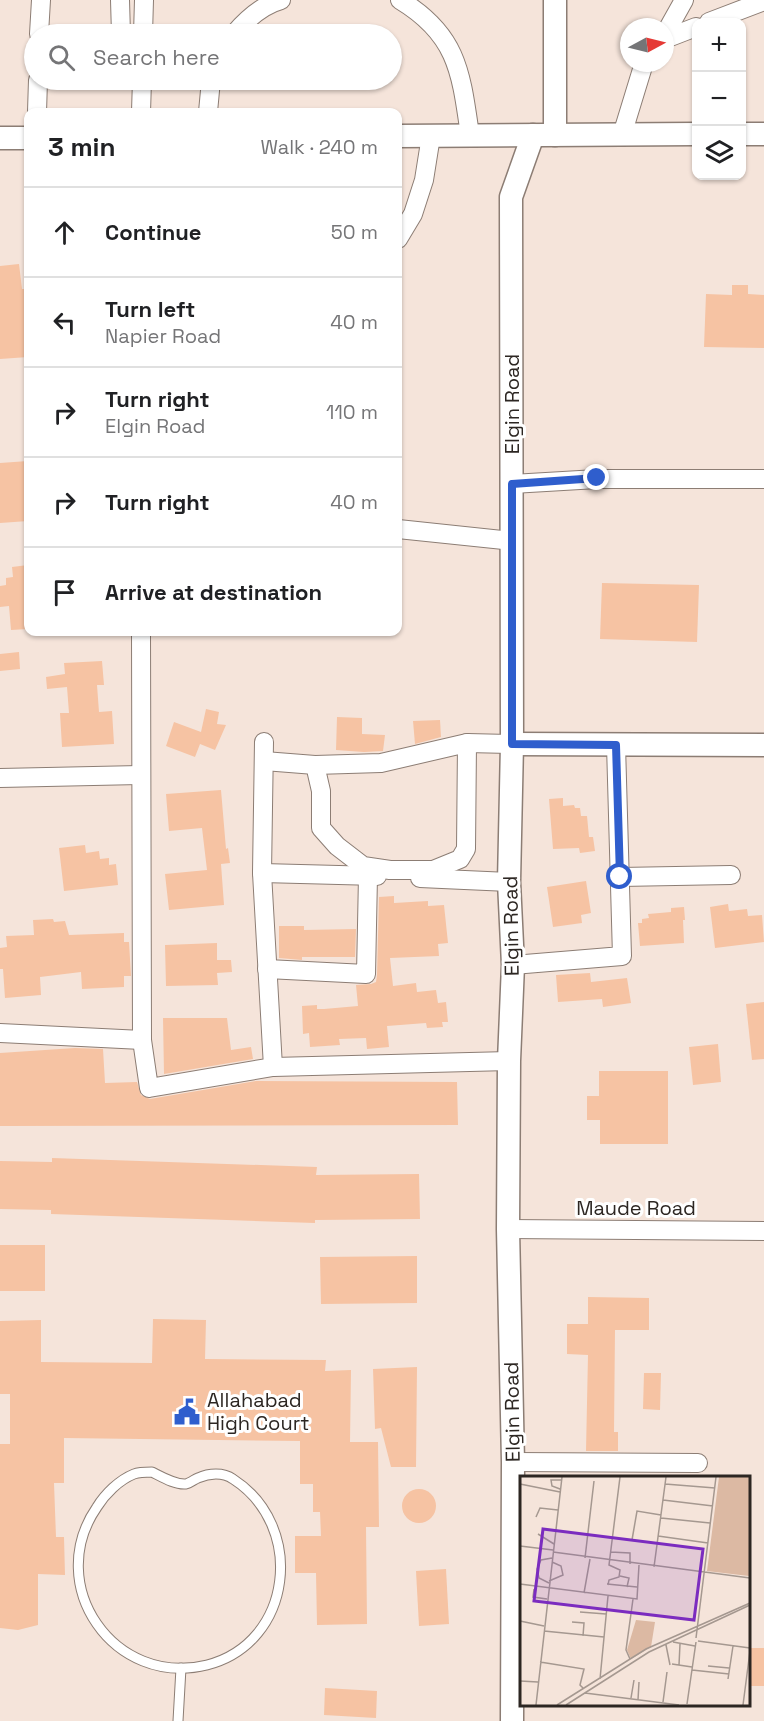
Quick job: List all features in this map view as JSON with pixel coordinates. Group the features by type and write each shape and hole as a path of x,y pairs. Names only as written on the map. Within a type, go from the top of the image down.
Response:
{"street":[{"path":"40,24 41,0"},
{"path":"120,0 121,24"},
{"path":"143,24 144,0"},
{"path":"243,24 270,3 281,0"},
{"path":"400,0 419,12 435,27 452,51 462,81 470,135"},
{"name":"Elgin Road","path":"512,1721 513,1462 508,1229 509,1061 513,965 509,882 512,744 511,197 544,135 555,0"},
{"path":"674,18 684,0"},
{"path":"719,18 764,1"},
{"path":"674,36 692,29"},
{"path":"622,135 641,72"},
{"path":"37,108 38,90"},
{"path":"141,108 142,90"},
{"path":"208,108 210,90"},
{"path":"402,136 692,134"},
{"path":"746,134 764,134"},
{"path":"402,232 413,214 424,180 431,136"},
{"path":"0,138 24,138"},
{"path":"512,484 597,478 764,479"},
{"path":"402,529 512,541"},
{"path":"141,636 142,1040 149,1088 273,1067 509,1061"},
{"path":"264,742 262,873 273,1067"},
{"path":"315,765 321,791 321,828 337,846 363,866 390,870 433,870 460,859 466,849 467,743"},
{"path":"264,761 315,765 381,763 467,743 764,745"},
{"path":"513,965 622,956 616,745"},
{"path":"0,778 140,775"},
{"path":"262,873 509,882"},
{"path":"620,877 731,874"},
{"path":"267,969 366,974 368,876"},
{"path":"0,1033 142,1040"},
{"name":"Maude Road","path":"508,1229 764,1231"},
{"path":"513,1462 698,1463"}],"lane":[{"path":"152,1472 169,1480 186,1484 218,1473 231,1477 252,1494 268,1515 278,1539 282,1566 279,1592 268,1617 252,1638 232,1654 207,1665 181,1668 160,1666 140,1660 121,1650 105,1636 92,1619 83,1600 78,1579 78,1558 90,1517 102,1499 135,1473 152,1472"},
{"path":"178,1721 181,1668"}],"building":[{"path":"19,264 22,289 24,289 24,357 0,359 0,266"},
{"path":"732,285 748,285 748,294 764,295 764,348 704,347 706,294 732,295"},
{"path":"24,461 24,521 0,523 0,463"},
{"path":"24,566 24,629 11,630 9,606 0,607 0,586 6,585 6,578 13,577 12,567"},
{"path":"602,583 699,585 697,642 600,639"},
{"path":"19,652 20,669 0,671 0,654"},
{"path":"102,661 104,685 97,685 99,712 112,711 114,744 62,747 60,713 69,713 67,687 47,689 46,677 65,674 64,663"},
{"path":"206,709 219,712 217,724 226,725 215,750 200,744 195,757 166,746 174,722 201,732"},
{"path":"337,717 362,718 362,734 385,735 383,751 336,750"},
{"path":"440,720 441,737 415,744 413,721"},
{"path":"221,790 226,849 228,848 230,863 221,864 224,905 169,910 165,874 207,870 202,828 169,831 166,794"},
{"path":"563,798 563,806 574,805 575,808 580,808 581,816 587,816 589,837 593,837 595,851 580,853 579,848 553,849 549,799"},
{"path":"85,845 86,853 99,851 100,859 109,858 109,865 116,864 118,885 64,891 59,848"},
{"path":"586,881 591,913 581,915 582,923 553,927 547,887"},
{"path":"394,896 394,903 428,901 428,906 444,905 448,943 438,944 439,956 390,958 393,986 416,983 417,992 436,990 438,1003 446,1002 448,1022 442,1022 443,1027 427,1028 426,1023 387,1026 389,1047 367,1049 366,1038 339,1039 340,1045 310,1047 309,1033 303,1034 302,1006 317,1005 317,1009 324,1009 358,1006 356,985 376,982 379,897"},
{"path":"728,904 729,911 747,909 748,916 762,915 764,942 715,948 710,907"},
{"path":"684,907 684,943 640,946 638,923 642,923 642,919 649,918 648,914 671,912 671,908"},
{"path":"53,919 54,922 65,921 69,935 124,933 124,942 129,942 131,976 124,976 124,987 82,989 81,972 40,977 41,995 5,998 3,969 0,969 0,948 7,947 6,936 34,935 33,920"},
{"path":"279,926 304,926 304,930 356,929 355,957 302,957 302,960 279,958"},
{"path":"217,943 217,960 231,960 232,972 217,973 218,985 166,986 165,945"},
{"path":"590,973 591,982 627,978 631,1003 603,1007 602,999 558,1002 556,975"},
{"path":"764,1002 764,1059 752,1060 746,1004"},
{"path":"163,1018 227,1018 231,1050 251,1047 253,1059 164,1074"},
{"path":"718,1044 721,1082 693,1085 689,1047"},
{"path":"75,1048 103,1049 105,1083 137,1082 141,1095 150,1099 256,1081 457,1082 458,1125 0,1126 0,1053"},
{"path":"599,1071 668,1071 668,1144 600,1144 600,1120 587,1120 587,1096 599,1096"},
{"path":"52,1158 317,1167 316,1175 419,1174 420,1219 315,1220 315,1223 51,1214 51,1210 0,1209 0,1161 52,1162"},
{"path":"0,1245 45,1245 45,1291 0,1291"},
{"path":"417,1256 417,1303 321,1304 320,1257"},
{"path":"588,1297 649,1298 649,1330 615,1330 614,1432 618,1432 618,1451 586,1451 588,1355 567,1354 567,1324 588,1324"},
{"path":"153,1319 206,1320 205,1359 326,1360 325,1371 351,1370 350,1442 378,1442 379,1527 366,1527 367,1624 317,1625 316,1573 295,1573 295,1536 321,1536 320,1512 313,1512 313,1484 300,1484 300,1441 64,1438 64,1483 54,1483 56,1537 64,1537 65,1575 38,1574 38,1625 18,1630 0,1628 0,1444 10,1444 10,1394 0,1394 0,1321 41,1320 41,1362 152,1363"},
{"path":"417,1367 416,1467 391,1467 381,1428 375,1429 373,1369"},
{"path":"644,1373 661,1373 660,1410 643,1409"},
{"path":"419,1489 431,1494 436,1506 431,1518 419,1523 407,1518 402,1506 407,1494"},
{"path":"446,1569 449,1624 419,1626 416,1571"},
{"path":"749,1648 764,1648 764,1686 749,1686"},
{"path":"325,1688 377,1691 376,1718 324,1715"}],"place":[{"name":"Allahabad High Court","path":"187,1412"}],"route":[{"path":"597,478 512,484 512,744 616,745 620,877"}]}
